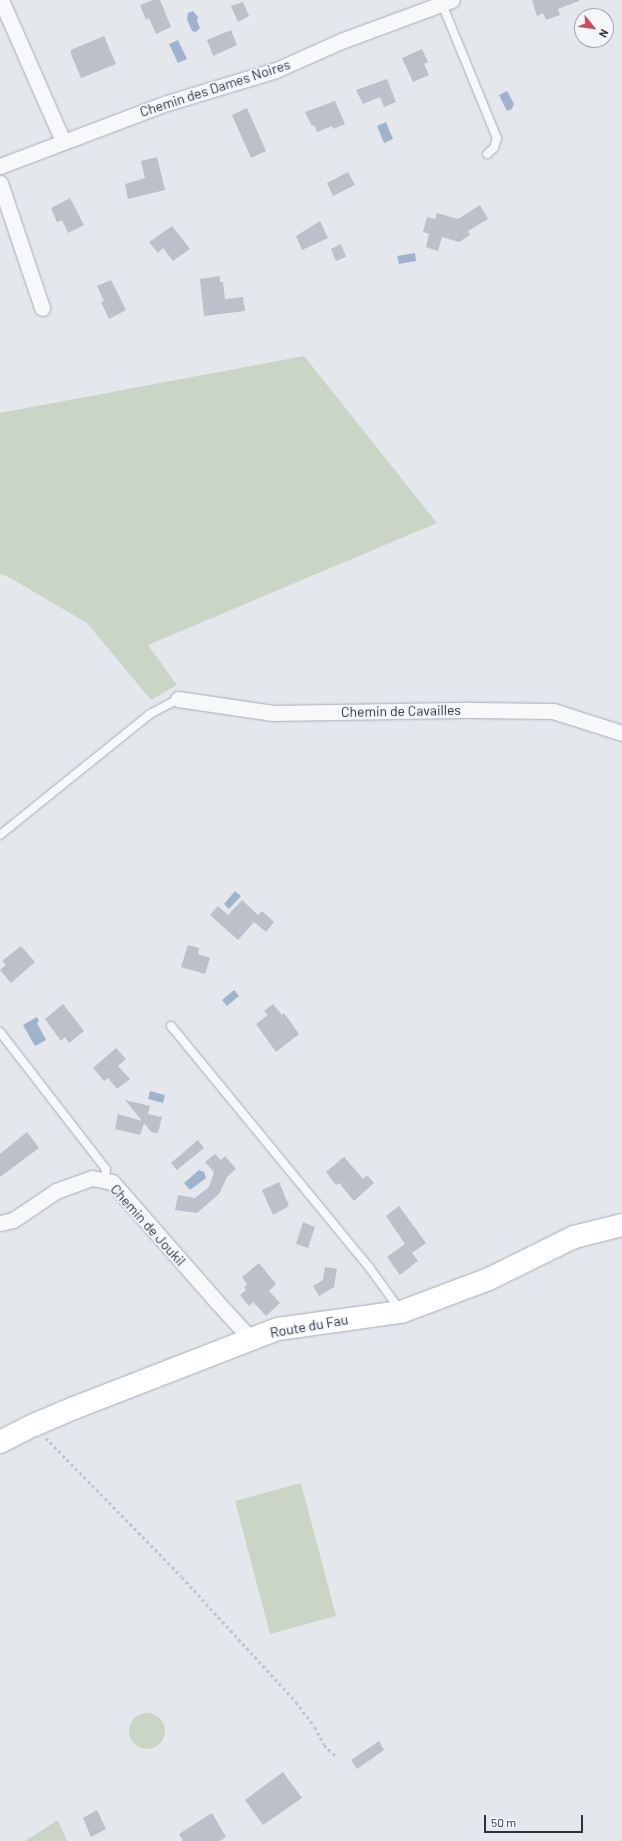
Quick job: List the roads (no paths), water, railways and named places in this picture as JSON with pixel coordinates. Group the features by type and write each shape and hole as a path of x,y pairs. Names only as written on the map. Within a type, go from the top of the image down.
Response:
{"street":[{"path":"1,0 63,141"},
{"name":"Chemin des Dames Noires","path":"0,166 167,103 276,70 341,41 447,2"},
{"path":"0,183 42,308"},
{"name":"Chemin de Cavailles","path":"178,699 273,713 473,710 554,711 622,733"},
{"name":"Chemin de Joukil","path":"0,1222 13,1220 56,1191 92,1178 112,1182 216,1302 251,1339"},
{"name":"Route du Fau","path":"0,1442 34,1425 278,1329 401,1312 489,1279 574,1237 622,1224"}],"lane":[{"path":"447,2 497,138 494,148 487,154"},
{"path":"0,835 150,714 178,699"},
{"path":"171,1026 369,1267 401,1312"},
{"path":"0,1032 106,1169 104,1180"}],"water":[{"path":"193,11 198,17 197,21 200,28 196,32 192,31 187,19 188,13"},
{"path":"178,40 187,59 178,63 169,44"},
{"path":"507,91 514,104 512,109 507,111 499,95"},
{"path":"386,122 393,139 384,143 377,126"},
{"path":"415,253 416,261 399,264 397,256"},
{"path":"235,891 241,896 229,909 224,904"},
{"path":"234,990 239,996 227,1006 222,1000"},
{"path":"37,1017 39,1021 37,1023 46,1040 35,1046 23,1025"},
{"path":"150,1091 165,1095 163,1103 148,1099"},
{"path":"199,1170 204,1172 206,1178 190,1190 184,1183"}]}
